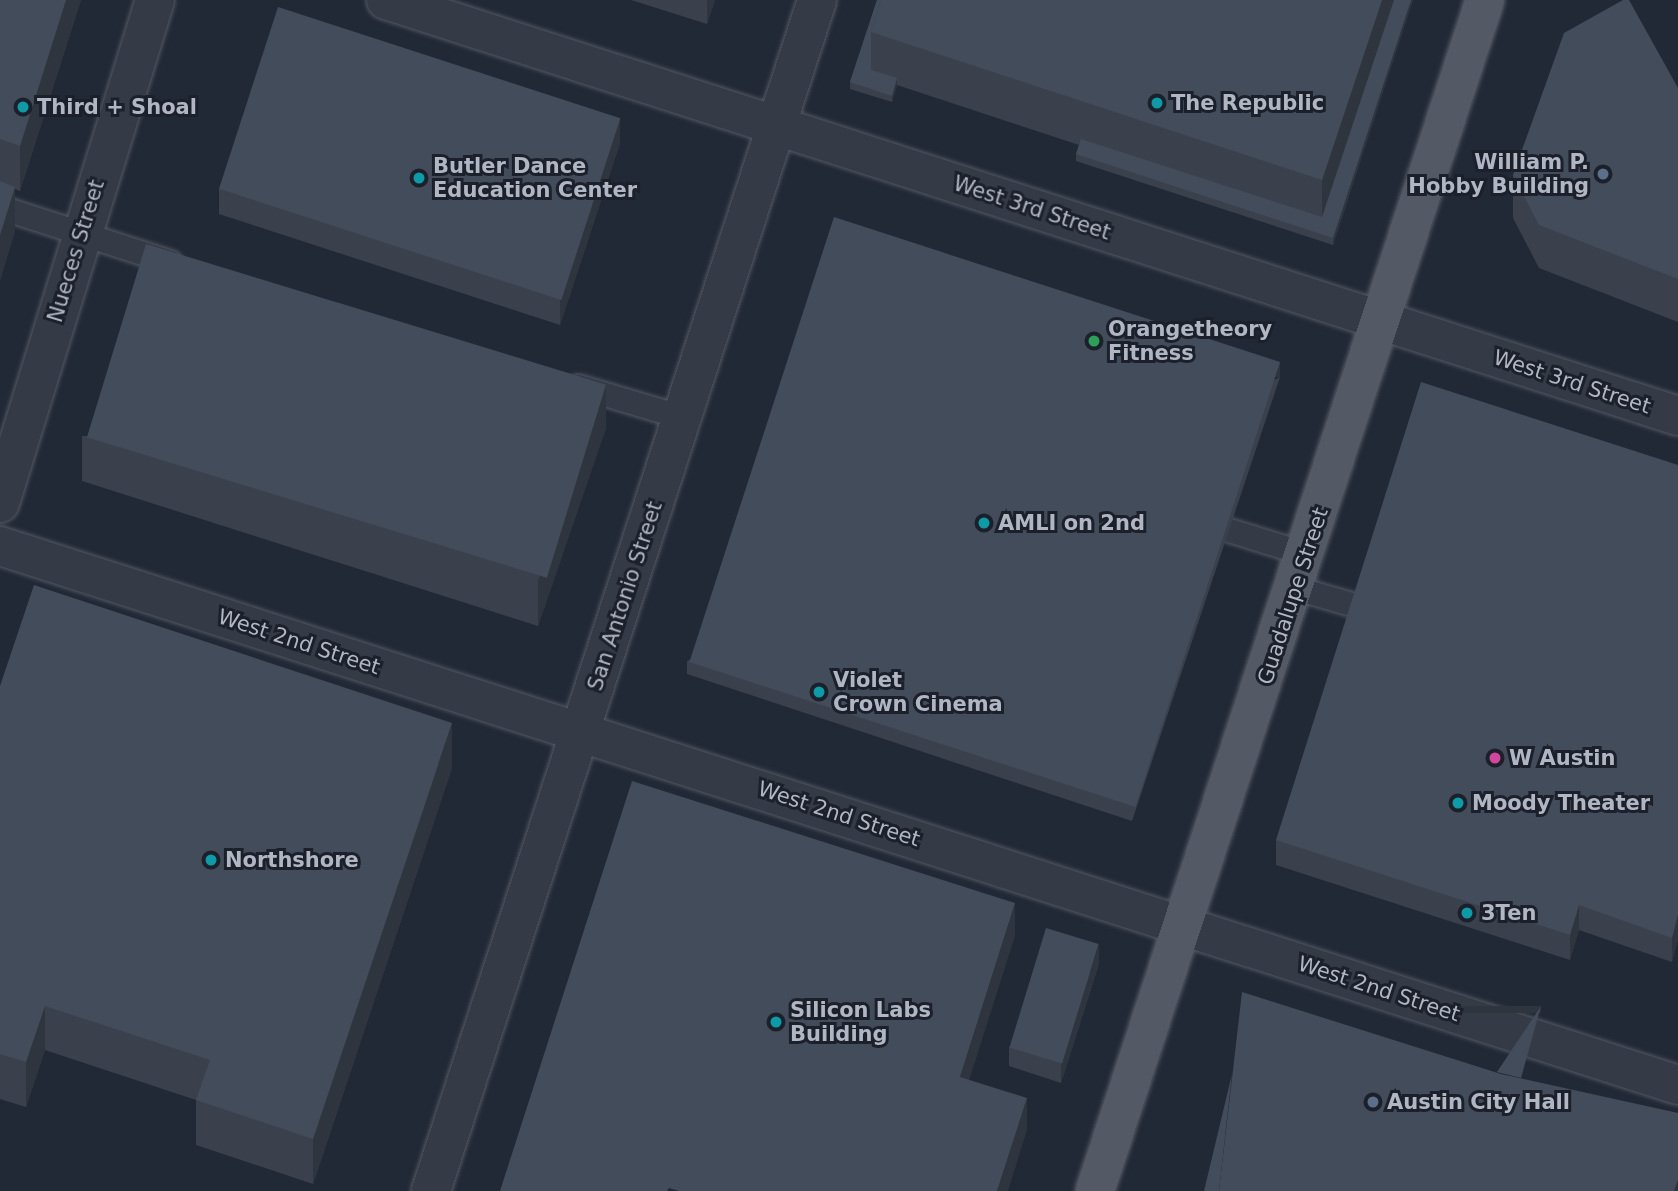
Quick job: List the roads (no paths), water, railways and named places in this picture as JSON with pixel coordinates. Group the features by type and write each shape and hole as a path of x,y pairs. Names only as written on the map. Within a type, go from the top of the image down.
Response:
{"main road":[{"name":"Guadalupe Street","path":"1095,1191 1301,571 1485,0"}],"street":[{"name":"Nueces Street","path":"0,503 81,233 155,0"},
{"name":"West 3rd Street","path":"386,0 1678,416"},
{"name":"San Antonio Street","path":"431,1191 817,0"},
{"name":"West 2nd Street","path":"0,546 1678,1085"}],"lane":[{"path":"0,207 191,268"},
{"path":"552,377 682,416"},
{"path":"1229,530 1359,606"}],"place":[{"name":"The Republic","path":"1157,103"},
{"name":"Third + Shoal","path":"23,107"},
{"name":"William P. Hobby Building","path":"1603,174"},
{"name":"Butler Dance Education Center","path":"419,178"},
{"name":"Orangetheory Fitness","path":"1094,341"},
{"name":"AMLI on 2nd","path":"984,523"},
{"name":"Violet Crown Cinema","path":"819,692"},
{"name":"W Austin","path":"1495,758"},
{"name":"Moody Theater","path":"1458,803"},
{"name":"Northshore","path":"211,860"},
{"name":"3Ten","path":"1467,913"},
{"name":"Silicon Labs Building","path":"776,1022"},
{"name":"Austin City Hall","path":"1373,1102"}]}
